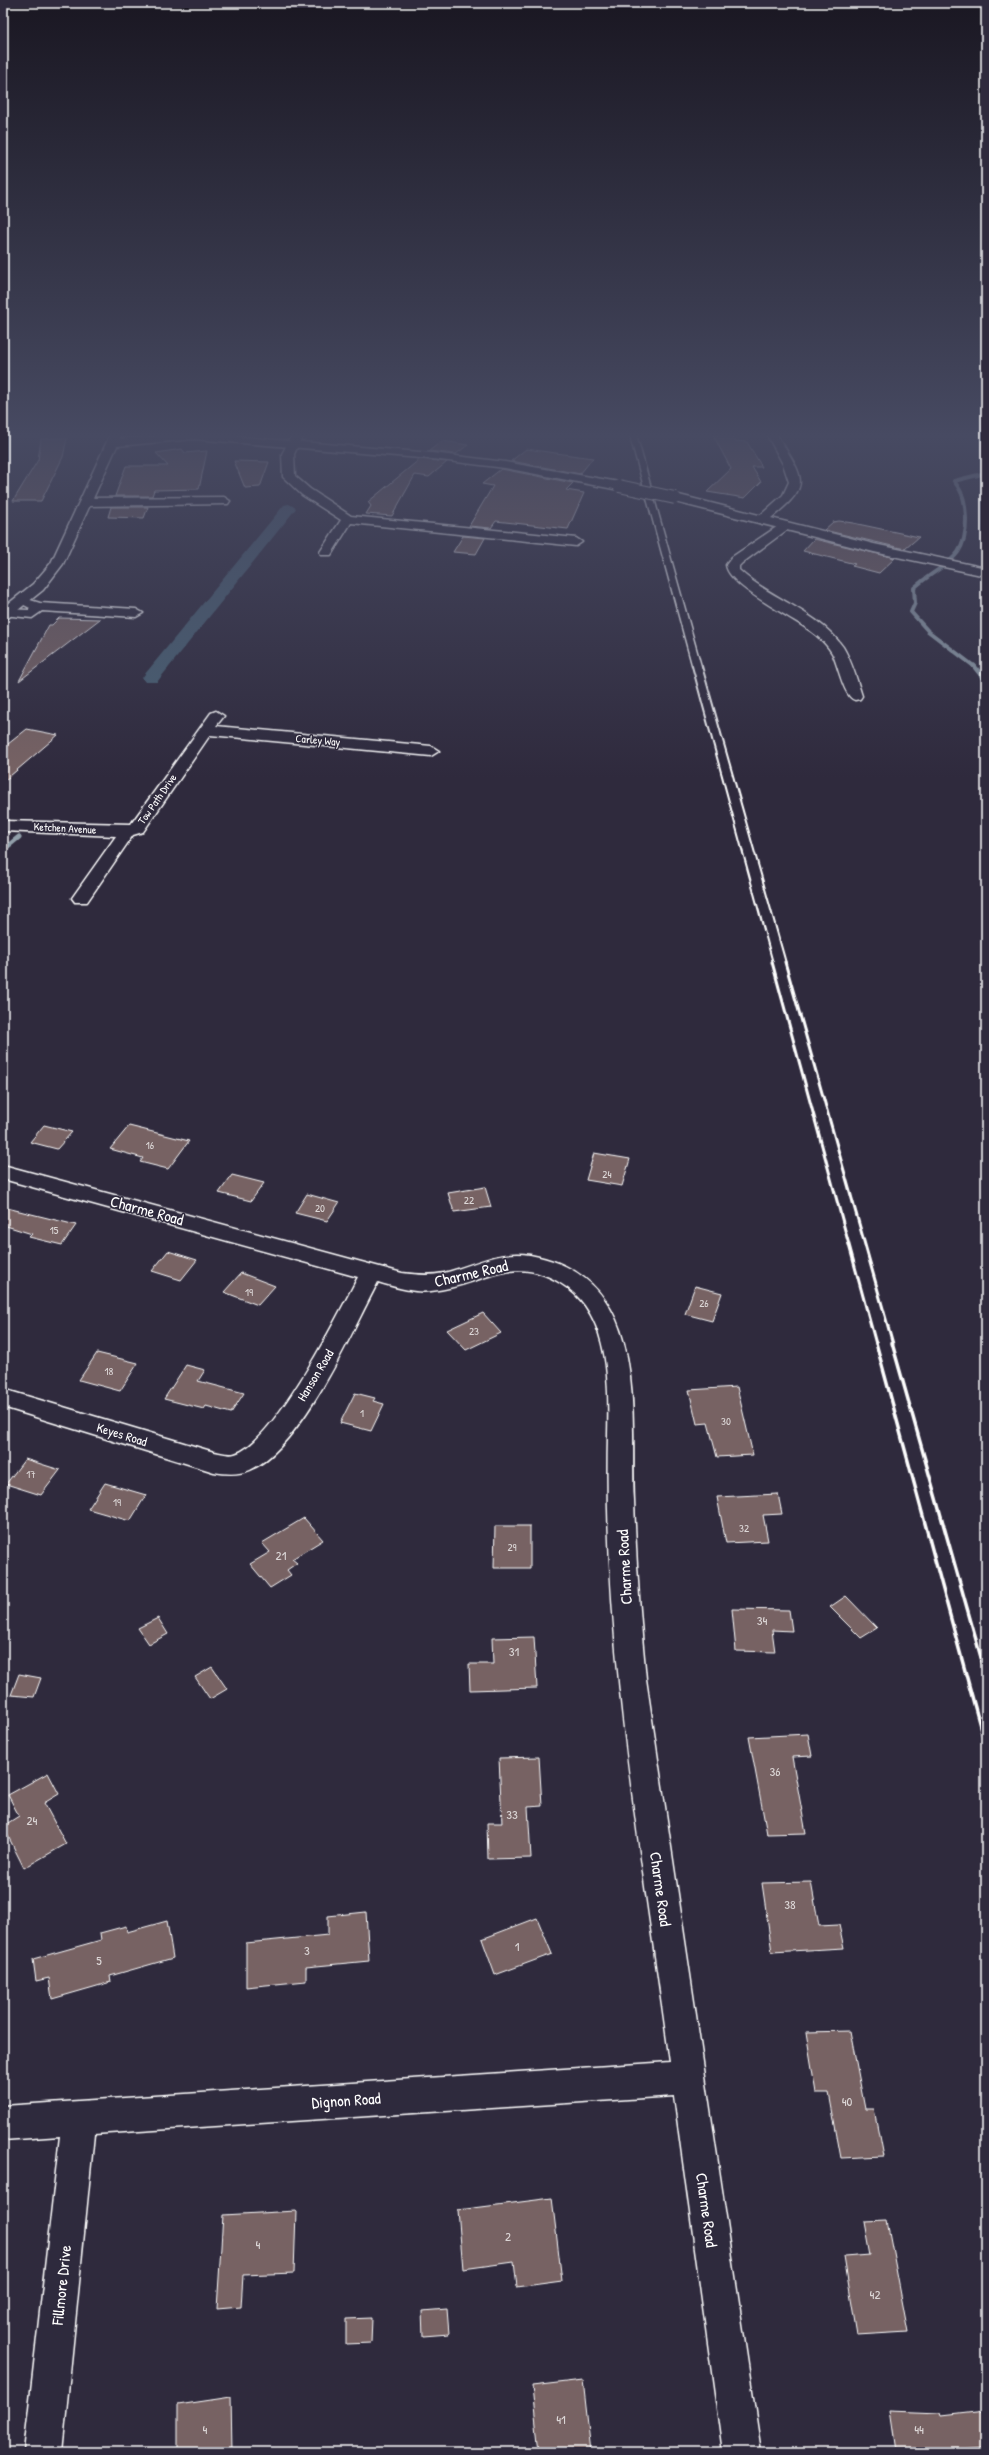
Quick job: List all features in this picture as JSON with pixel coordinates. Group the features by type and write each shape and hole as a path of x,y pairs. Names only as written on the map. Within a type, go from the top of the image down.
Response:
{"street":[{"path":"5,613 45,580 57,564 64,550"},
{"path":"751,550 732,565 733,571 747,584 814,627 833,643 855,696"},
{"path":"883,550 986,572"},
{"path":"20,602 39,607 136,612"},
{"path":"5,613 32,614 39,607"},
{"name":"Tow Path Drive","path":"82,898 127,831 137,828 216,716"},
{"name":"Carley Way","path":"206,730 431,751"},
{"name":"Ketchen Avenue","path":"3,826 127,831"},
{"name":"Charme Road","path":"3,1172 402,1281 433,1283 499,1264 528,1263 545,1268 575,1282 588,1291 597,1303 613,1338 621,1380 623,1573 632,1679 742,2452"},
{"name":"Hanson Road","path":"242,1462 266,1443 306,1394 371,1273"},
{"name":"Keyes Road","path":"3,1398 214,1462 229,1464 242,1462"},
{"name":"Dignon Road","path":"3,2123 689,2078"},
{"name":"Fillmore Drive","path":"43,2452 79,2117"}],"building":[{"path":"455,550 478,550 476,554 453,552"},
{"path":"804,550 859,550 895,558 879,573 852,566 855,564 803,551"},
{"path":"59,618 100,619 19,681 49,625 52,625"},
{"path":"27,729 58,735 3,782 3,748"},
{"path":"44,1125 72,1132 57,1149 30,1142"},
{"path":"129,1126 189,1141 168,1169 140,1162 143,1158 110,1149"},
{"path":"594,1153 630,1159 622,1186 586,1180"},
{"path":"232,1175 264,1183 251,1201 219,1193"},
{"path":"485,1187 491,1207 454,1212 448,1193"},
{"path":"307,1194 339,1203 327,1221 295,1213"},
{"path":"3,1207 76,1225 62,1245 29,1237 32,1234 3,1225"},
{"path":"168,1251 197,1260 181,1280 152,1271"},
{"path":"241,1273 275,1286 258,1305 224,1292"},
{"path":"695,1286 722,1293 712,1321 685,1314"},
{"path":"483,1313 501,1333 466,1350 447,1330"},
{"path":"97,1353 138,1363 120,1391 79,1380"},
{"path":"186,1365 205,1370 198,1381 244,1393 231,1413 206,1406 204,1409 164,1399"},
{"path":"737,1387 753,1455 717,1457 708,1423 697,1424 689,1390"},
{"path":"355,1393 375,1398 373,1401 384,1404 371,1431 340,1423"},
{"path":"25,1459 60,1470 41,1495 6,1484"},
{"path":"105,1483 146,1495 130,1521 88,1509"},
{"path":"778,1494 782,1514 763,1515 768,1541 726,1543 717,1497"},
{"path":"304,1518 323,1540 292,1559 297,1563 287,1570 291,1575 270,1588 250,1564 270,1552 262,1543"},
{"path":"495,1526 530,1526 530,1568 494,1568"},
{"path":"846,1596 877,1628 861,1638 830,1607"},
{"path":"732,1609 789,1610 792,1631 772,1630 775,1652 736,1651"},
{"path":"158,1618 168,1634 149,1644 138,1628"},
{"path":"534,1637 537,1688 470,1690 469,1664 493,1664 492,1638"},
{"path":"212,1667 227,1689 210,1699 195,1677"},
{"path":"19,1674 41,1678 34,1697 11,1695"},
{"path":"808,1734 812,1756 792,1757 806,1833 767,1834 749,1737"},
{"path":"539,1757 542,1806 528,1807 531,1858 488,1859 487,1823 502,1823 499,1758"},
{"path":"48,1773 59,1794 44,1803 66,1844 24,1868 3,1826 19,1816 8,1795"},
{"path":"811,1882 819,1926 839,1925 844,1948 772,1952 762,1883"},
{"path":"366,1912 369,1961 306,1967 306,1981 246,1987 246,1943 328,1935 328,1916"},
{"path":"537,1918 552,1954 495,1975 482,1939"},
{"path":"167,1921 173,1958 110,1976 111,1982 52,1999 49,1978 36,1981 33,1959 101,1940 100,1933 126,1926 127,1932"},
{"path":"850,2031 865,2109 874,2109 883,2156 841,2158 829,2093 816,2093 806,2032"},
{"path":"552,2198 562,2281 517,2287 514,2262 463,2269 458,2210"},
{"path":"296,2211 294,2273 243,2275 241,2307 217,2309 223,2215"},
{"path":"887,2221 908,2332 857,2335 844,2257 870,2255 864,2222"},
{"path":"447,2309 449,2334 423,2336 422,2311"},
{"path":"372,2318 371,2343 346,2344 346,2319"},
{"path":"583,2380 591,2452 539,2452 532,2386"},
{"path":"231,2397 232,2452 178,2452 178,2405"},
{"path":"891,2411 941,2413 942,2416 986,2411 986,2446 932,2450 932,2452 897,2452"}],"waterway":[{"path":"151,678 255,550"},
{"path":"959,550 951,560 914,588 915,603 911,612 928,631 974,667"},
{"path":"974,667 986,681"},
{"path":"3,850 19,837"}],"railway":[{"path":"660,550 692,667"},
{"path":"669,550 702,667"},
{"path":"692,666 773,963"},
{"path":"702,666 786,963"},
{"path":"772,962 876,1344"},
{"path":"785,962 893,1344"},
{"path":"876,1343 986,1748"},
{"path":"892,1343 986,1675"}]}
